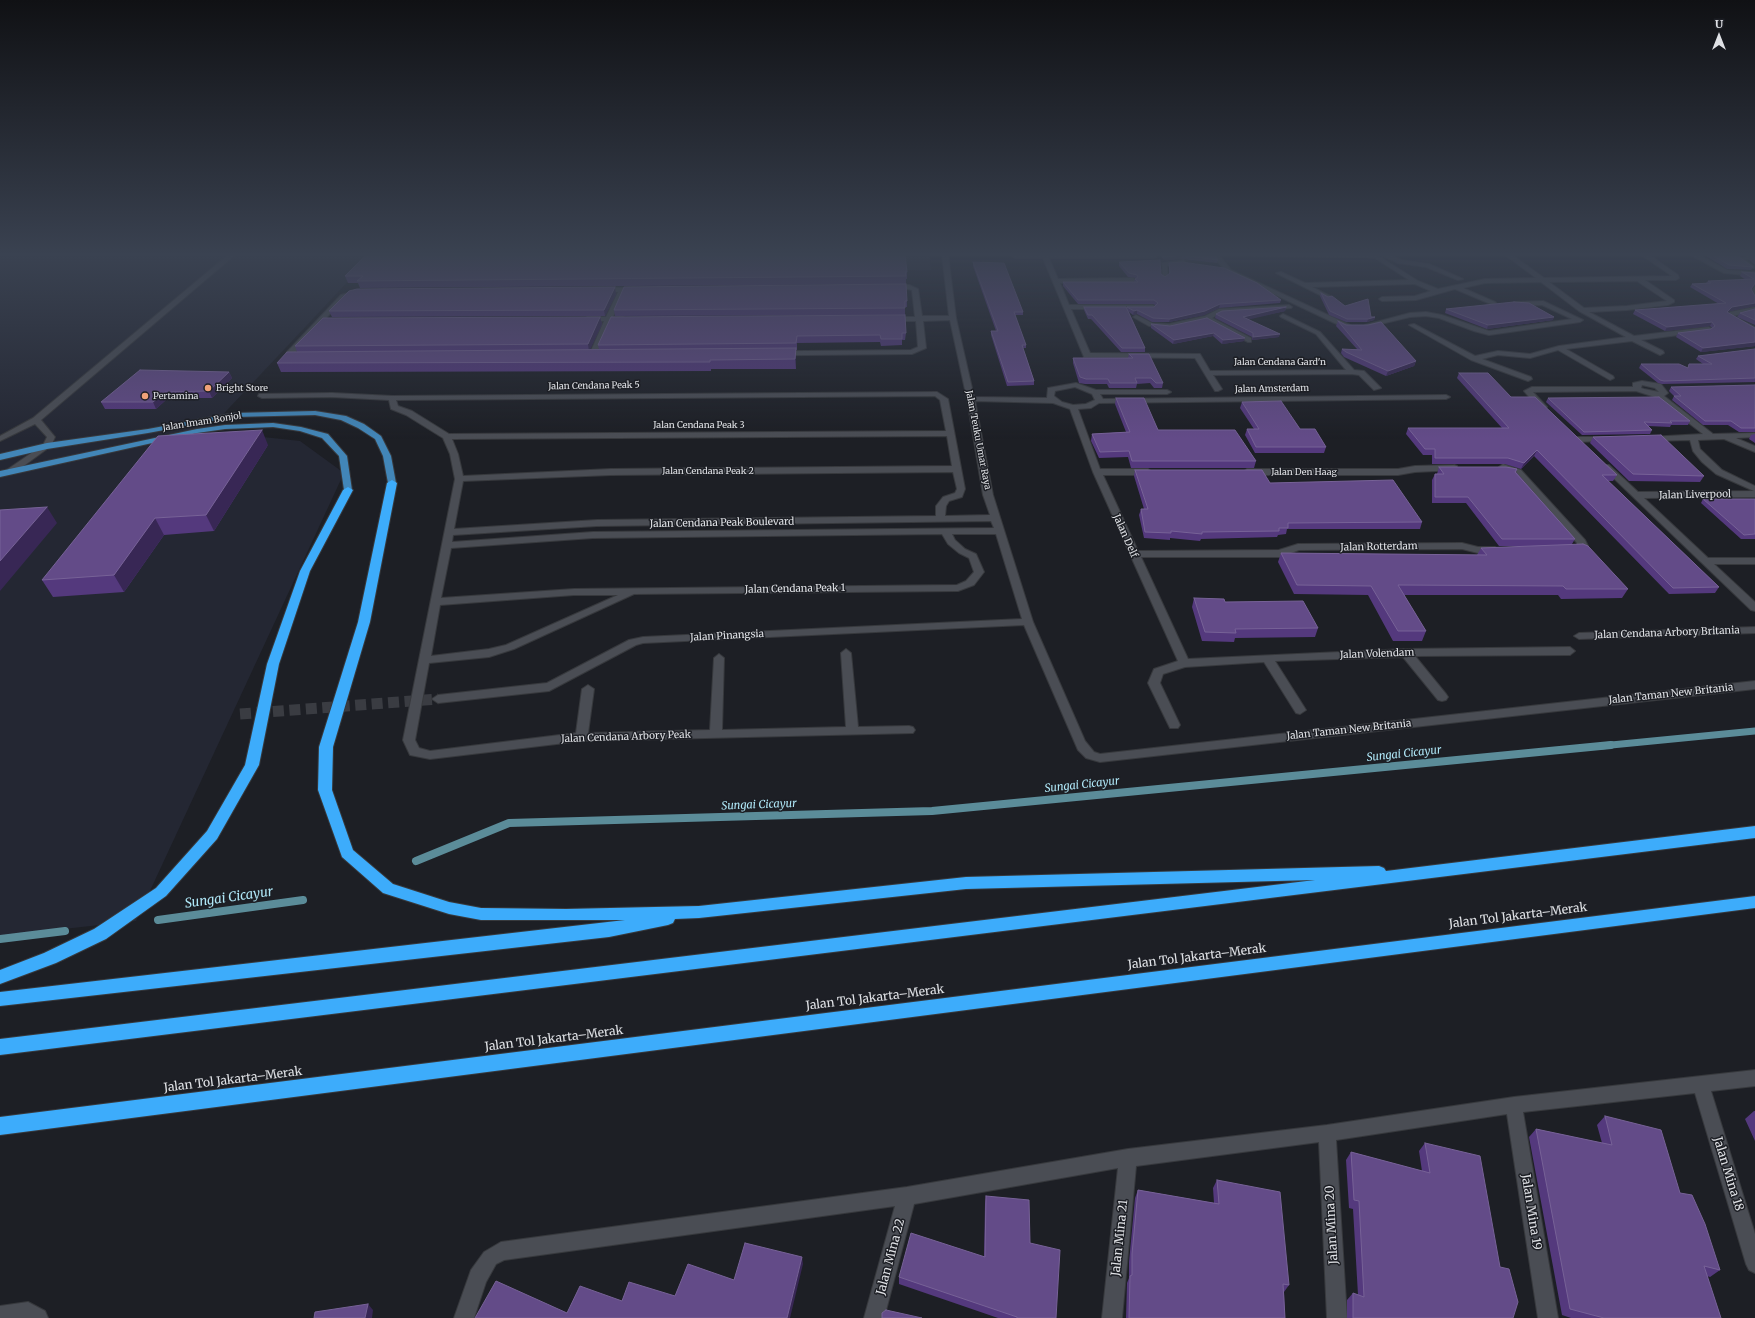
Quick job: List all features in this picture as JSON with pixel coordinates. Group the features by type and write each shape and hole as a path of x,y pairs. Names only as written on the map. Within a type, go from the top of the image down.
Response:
{"highway":[{"path":"392,483 364,622 326,747 325,790 347,853 388,889 449,908 481,914 566,915 700,912 966,883 1452,870"},
{"path":"0,977 50,958 100,934 161,892 212,835 252,765 273,664 305,571 348,490"},
{"path":"0,1047 1755,832"},
{"name":"Jalan Tol Jakarta–Merak","path":"0,1126 1755,902"},
{"path":"0,999 609,930 700,912"}],"main road":[{"name":"Jalan Imam Bonjol","path":"0,457 47,446 234,416 315,413 343,418 362,426 378,438 387,456 392,483"},
{"name":"Jalan Imam Bonjol","path":"0,474 197,432 225,427 273,424 301,428 325,436 343,456 348,490"}],"street":[{"path":"0,439 36,420 160,316"},
{"path":"330,316 326,321 290,354 292,358 912,352 922,348 920,318"},
{"path":"592,354 610,316"},
{"path":"1070,316 1087,356 1197,356 1218,389"},
{"path":"1136,317 1151,324 1170,326 1207,318 1211,316"},
{"name":"Jalan Cendana Gard'n","path":"1283,316 1318,333 1352,372"},
{"path":"1322,316 1345,326 1353,327 1367,326 1408,316"},
{"path":"1437,316 1476,330 1489,333 1580,320 1570,316"},
{"path":"1591,316 1660,353"},
{"path":"1729,316 1755,330"},
{"path":"881,318 953,318"},
{"name":"Jalan Teuku Umar Raya","path":"953,318 970,395 988,495 1028,622"},
{"path":"1207,318 1248,340"},
{"path":"576,319 631,319"},
{"path":"1412,325 1443,343 1474,358 1528,379"},
{"path":"1474,358 1498,353 1530,356 1559,348 1709,329"},
{"path":"1559,348 1610,378"},
{"name":"Jalan Cendana Gard'n","path":"1208,373 1352,372 1361,373 1377,388"},
{"path":"970,395 1049,394 1056,388 1069,385 1084,386 1095,392 1099,398 1098,401"},
{"path":"1551,414 1529,394 1528,391 1532,389 1637,389 1646,393 1663,390 1711,437"},
{"path":"1095,392 1167,392"},
{"name":"Jalan Cendana Peak 5","path":"262,396 332,395 392,398 927,393 937,394 944,399 951,433"},
{"path":"1049,394 1054,401"},
{"path":"970,395 1054,401 1073,407"},
{"name":"Jalan Amsterdam","path":"1073,407 1088,406 1098,401 1446,397"},
{"path":"392,398 394,407 409,413 447,437 454,454 459,479 425,660"},
{"name":"Jalan Delf","path":"1073,407 1097,472 1133,554 1184,663"},
{"path":"11,471 47,446 51,436 36,420"},
{"path":"940,519 942,506 946,499 959,495 961,489 951,433"},
{"name":"Jalan Cendana Peak 3","path":"447,437 951,433"},
{"path":"1640,439 1755,435"},
{"path":"1590,451 1576,437 1617,439"},
{"path":"1724,437 1755,449"},
{"path":"1694,438 1696,449 1705,460 1719,472 1755,489"},
{"path":"1601,462 1755,608"},
{"path":"1492,467 1511,469 1518,472 1582,542 1583,546 1580,548 1562,550"},
{"name":"Jalan Den Haag","path":"1238,472 1398,472 1415,469 1461,468"},
{"name":"Jalan Cendana Peak 2","path":"459,479 611,472 957,469"},
{"path":"1097,472 1160,472"},
{"name":"Jalan Liverpool","path":"1635,495 1755,494"},
{"name":"Jalan Cendana Peak Boulevard","path":"449,532 597,523 995,518"},
{"path":"747,534 750,521"},
{"path":"648,535 651,522"},
{"name":"Jalan Cendana Peak Boulevard","path":"446,546 593,536 999,531"},
{"name":"Jalan Cendana Peak 1","path":"435,602 574,592 958,588 970,584 979,572 973,556 962,551 951,542 946,532"},
{"name":"Jalan Rotterdam","path":"1133,554 1280,553 1305,557 1461,556 1472,555 1478,550 1509,550"},
{"path":"1707,561 1755,561"},
{"name":"Jalan Cendana Peak 1","path":"425,660 489,653 510,647 633,591"},
{"name":"Jalan Taman New Britania","path":"1028,622 1078,741 1084,750 1100,758 1755,685"},
{"name":"Jalan Pinangsia","path":"438,699 549,687 638,641 1028,622"},
{"name":"Jalan Cendana Arbory Britania","path":"1579,636 1755,630"},
{"name":"Jalan Volendam","path":"1174,725 1154,683 1158,672 1184,663 1267,658 1406,653 1570,651"},
{"path":"846,653 852,731"},
{"path":"1406,653 1442,697"},
{"path":"716,734 719,658"},
{"path":"1267,658 1300,710"},
{"name":"Jalan Cendana Arbory Peak","path":"425,660 409,740 414,752 430,755 582,737 909,730"},
{"path":"582,737 588,689"},
{"path":"464,1318 478,1277 490,1258 502,1251 907,1196 1128,1158 1327,1133 1514,1105 1755,1078"},
{"name":"Jalan Mina 18","path":"1701,1085 1755,1264"},
{"name":"Jalan Mina 19","path":"1514,1105 1548,1318"},
{"name":"Jalan Mina 20","path":"1327,1133 1337,1318"},
{"name":"Jalan Mina 21","path":"1112,1318 1128,1158"},
{"name":"Jalan Mina 22","path":"874,1318 907,1196"},
{"path":"0,1315 28,1311 38,1318"}],"shaded area":[{"path":"0,316 316,316 198,441 244,435 300,441 344,473 136,921 0,936"}],"building":[{"path":"905,316 906,333 902,333 902,339 881,339 880,335 797,336 796,343 598,345 611,317"},
{"path":"992,316 1015,316 1026,345 1022,345 1034,381 1008,382 991,331 998,331"},
{"path":"1092,316 1130,316 1145,348 1122,348"},
{"path":"1148,316 1185,316 1170,319 1153,318"},
{"path":"1219,316 1249,316 1243,317 1280,334 1253,337 1253,333"},
{"path":"1340,316 1371,316 1371,317 1375,317 1368,319 1347,319"},
{"path":"1463,316 1551,316 1554,317 1488,325"},
{"path":"1645,316 1733,316 1755,328 1755,342 1703,348 1678,333 1711,329 1715,326 1712,322 1667,327"},
{"path":"1745,316 1755,316 1755,320"},
{"path":"600,317 588,344 295,346 323,318"},
{"path":"1207,318 1245,338 1223,340 1214,333 1174,340 1151,324 1170,326"},
{"path":"1338,321 1346,325 1368,325 1381,322 1416,361 1388,371 1346,352 1342,349 1362,350"},
{"path":"796,348 795,359 710,360 710,362 277,363 287,352"},
{"path":"1755,349 1755,378 1664,381 1660,380 1641,364 1679,364 1688,368 1689,364 1712,364 1698,356"},
{"path":"1129,354 1149,354 1163,383 1156,383 1151,378 1135,378 1137,383 1110,383 1108,379 1086,379 1080,377 1073,358 1133,358"},
{"path":"140,370 229,372 209,391 165,392 153,402 101,402"},
{"path":"1459,373 1488,373 1511,397 1535,397 1617,475 1602,475 1719,587 1673,588 1537,450 1524,463 1508,458 1435,458 1435,449 1425,449 1408,428 1509,428"},
{"path":"1755,385 1755,428 1741,428 1731,421 1705,421 1674,396 1681,396 1671,387"},
{"path":"1659,397 1690,421 1670,421 1672,423 1644,422 1652,430 1584,432 1548,398"},
{"path":"1116,398 1144,398 1158,430 1235,430 1256,461 1132,461 1129,451 1100,452 1092,434 1130,432"},
{"path":"1281,401 1300,429 1315,429 1326,447 1256,447 1247,429 1259,429 1242,402"},
{"path":"262,430 206,515 155,518 114,575 42,580 158,436"},
{"path":"1661,435 1704,476 1633,474 1593,437"},
{"path":"1439,467 1506,467 1517,469 1515,472 1575,539 1502,539 1468,497 1435,497 1435,474 1444,474"},
{"path":"1135,470 1262,470 1270,483 1393,480 1422,522 1288,523 1288,528 1279,528 1279,531 1202,532 1202,534 1171,531 1171,533 1145,532 1141,509 1148,509"},
{"path":"1703,499 1755,499 1755,534 1744,535"},
{"path":"47,507 0,561 0,510"},
{"path":"1583,544 1588,546 1628,589 1566,589 1563,586 1398,585 1426,631 1398,631 1371,586 1297,585 1281,553 1487,555 1481,548"},
{"path":"1194,598 1224,599 1225,602 1303,601 1318,628 1235,629 1236,633 1205,632"},
{"path":"1605,1116 1661,1130 1680,1193 1692,1195 1705,1224 1720,1270 1704,1266 1721,1318 1604,1318 1570,1309 1536,1129 1612,1145"},
{"path":"1425,1143 1480,1156 1500,1267 1509,1269 1518,1302 1513,1318 1353,1318 1353,1293 1364,1297 1359,1201 1354,1200 1351,1152 1430,1173"},
{"path":"1217,1180 1280,1192 1289,1285 1283,1284 1285,1318 1129,1318 1130,1276 1132,1275 1132,1254 1138,1190 1219,1204"},
{"path":"986,1196 1029,1200 1030,1243 1060,1250 1056,1318 1017,1318 899,1277 911,1233 985,1257"},
{"path":"745,1243 802,1257 787,1318 475,1318 496,1281 567,1313 580,1286 622,1301 629,1282 675,1296 688,1264 734,1280"},
{"path":"368,1304 365,1318 314,1318 315,1312"},
{"path":"886,1310 922,1318 882,1318 882,1313"}],"waterway":[{"name":"Sungai Cicayur","path":"1601,746 1755,731"},
{"name":"Sungai Cicayur","path":"416,861 509,823 932,811 1611,745"},
{"name":"Sungai Cicayur","path":"158,920 303,900"},
{"name":"Sungai Cicayur","path":"0,939 65,931"}],"tunnel":[{"path":"240,714 438,699"}],"place":[{"name":"Bright Store","path":"208,388"},
{"name":"Pertamina","path":"145,396"}]}
